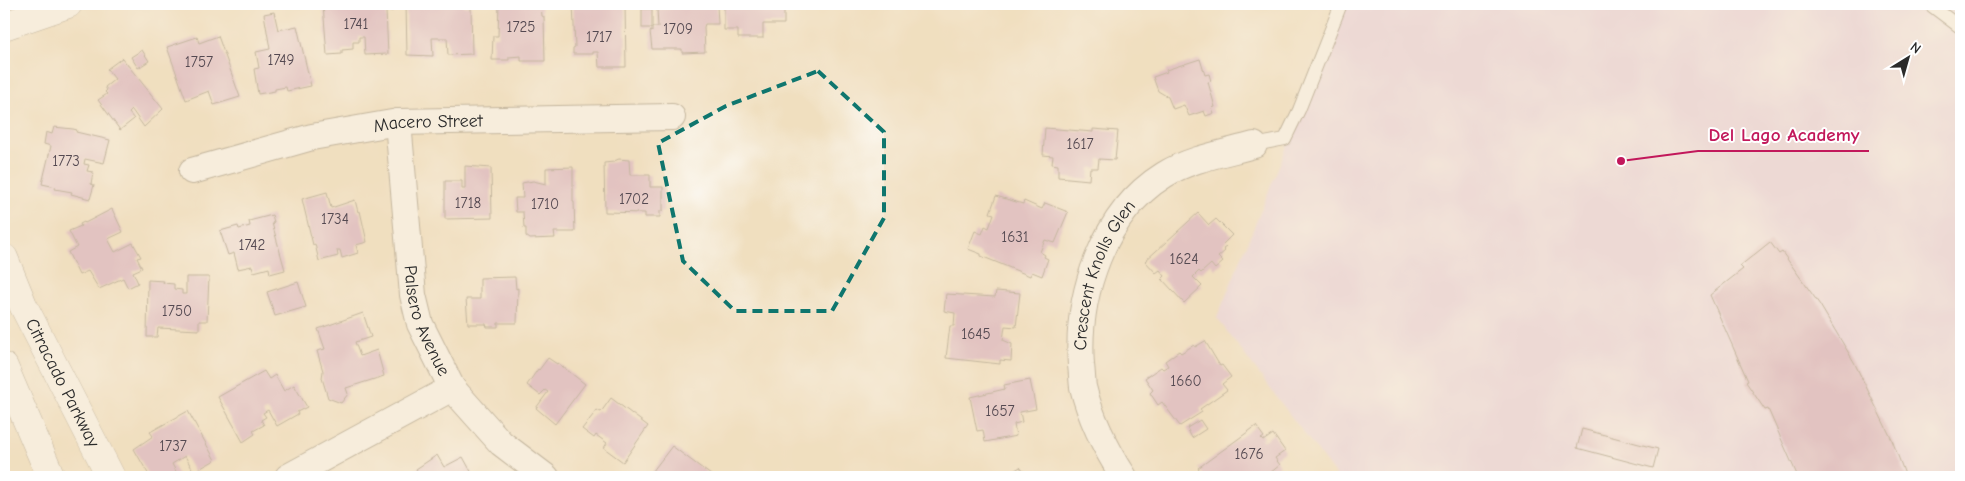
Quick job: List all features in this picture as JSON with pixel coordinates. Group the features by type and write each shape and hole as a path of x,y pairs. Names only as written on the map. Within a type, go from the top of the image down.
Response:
{"street":[{"path":"4,26 68,4"},
{"name":"Macero Street","path":"192,171 312,136 398,122 672,118"},
{"name":"Palsero Avenue","path":"398,122 413,295 420,324 452,388 501,444 546,477"},
{"name":"Crescent Knolls Glen","path":"1124,477 1102,442 1083,386 1080,350 1081,323 1086,295 1098,261 1109,235 1127,209 1150,184 1182,165 1254,145"},
{"name":"Citracado Parkway","path":"4,258 23,305 111,477"},
{"path":"4,367 51,477"},
{"path":"288,477 452,388"}],"lane":[{"path":"1254,145 1285,139 1299,110 1341,4"},
{"path":"1929,4 1961,28"}],"highlighted area":[{"path":"818,71 884,132 884,218 832,311 735,311 683,261 658,143 726,106"}],"shaded area":[{"path":"1345,4 1961,4 1961,477 1337,477 1217,318"}],"building":[{"path":"392,4 393,11 386,11 388,54 365,55 364,37 359,37 359,42 353,42 353,49 342,50 342,54 327,55 323,5"},
{"path":"406,4 463,4 463,6 471,6 472,54 448,55 447,38 432,38 433,56 407,55"},
{"path":"499,4 541,4 542,16 544,17 545,61 521,61 521,56 509,57 509,60 492,60 493,36 498,36"},
{"path":"573,4 625,4 626,67 599,67 598,52 593,52 593,54 573,54 573,48 575,47"},
{"path":"670,4 717,5 718,24 705,24 704,27 705,52 682,53 682,49 652,49 650,31 652,32 652,27 658,27 657,9 670,9"},
{"path":"724,4 784,4 784,24 763,24 763,38 738,38 738,30 724,30"},
{"path":"642,9 652,9 652,28 642,28"},
{"path":"274,12 278,30 297,26 311,86 287,91 286,87 258,94 254,69 259,68 256,52 270,49 264,14"},
{"path":"218,36 240,97 214,105 209,91 186,100 167,47 197,37 199,43"},
{"path":"142,50 149,61 138,68 131,57"},
{"path":"122,58 163,109 144,127 132,110 129,113 134,119 120,130 98,100 107,94 105,87 115,79 107,69"},
{"path":"1200,59 1205,75 1209,74 1211,81 1208,82 1215,107 1212,108 1214,113 1206,116 1204,111 1189,116 1184,105 1173,109 1168,97 1158,91 1153,77 1167,72 1166,70"},
{"path":"54,127 73,129 77,130 76,132 110,140 104,163 85,159 84,164 89,165 87,171 93,172 91,184 94,185 90,199 42,184 51,146 44,144 46,132 52,134"},
{"path":"1045,128 1093,132 1093,129 1118,131 1115,160 1099,159 1098,168 1090,168 1089,180 1058,177 1058,165 1052,164 1053,156 1043,155"},
{"path":"619,159 629,160 630,175 650,175 650,187 663,187 663,211 660,211 660,217 645,217 645,213 605,212 604,163 614,162"},
{"path":"465,166 491,168 492,218 445,219 445,181 462,181 462,189 465,189"},
{"path":"573,167 575,232 554,232 555,238 530,239 526,236 523,212 516,212 515,198 523,198 522,183 533,181 546,184 546,168"},
{"path":"327,192 331,208 355,200 358,212 360,211 367,242 356,245 358,253 342,258 340,250 337,250 338,256 319,261 315,244 313,245 302,199"},
{"path":"996,196 1023,204 1024,201 1042,209 1045,203 1068,212 1055,243 1045,240 1040,252 1048,259 1042,276 1032,272 1030,276 968,249 975,231 982,234 985,226 989,228 994,214 990,213"},
{"path":"112,209 123,232 108,239 115,252 133,243 141,257 137,258 142,268 133,272 138,283 128,288 123,278 99,289 88,271 79,275 68,252 77,247 69,231"},
{"path":"1198,213 1209,225 1216,219 1232,235 1223,244 1226,247 1223,249 1225,251 1218,257 1223,262 1215,269 1211,264 1193,277 1202,286 1184,303 1162,279 1165,276 1160,270 1156,273 1145,261"},
{"path":"272,215 274,222 272,223 285,270 270,274 269,268 254,272 252,266 238,269 234,253 228,255 220,231 238,226 239,229 250,226 249,221"},
{"path":"1770,242 1779,254 1782,252 1820,305 1854,362 1892,440 1906,477 1798,477 1768,409 1765,410 1746,382 1748,381 1710,295 1743,269 1740,266"},
{"path":"186,277 209,277 207,321 199,321 199,330 158,328 157,337 147,337 148,280 174,284 174,289 182,290 182,294 186,294"},
{"path":"515,277 516,289 518,288 517,323 498,323 498,327 487,327 486,324 468,324 466,299 480,299 480,278"},
{"path":"298,282 306,307 275,316 267,292"},
{"path":"996,291 1020,293 1016,327 1005,326 1003,340 1012,344 1011,361 1000,360 1000,364 946,358 950,326 954,326 955,313 944,311 946,294 995,297"},
{"path":"363,313 371,337 355,342 360,356 377,350 384,376 346,388 348,394 341,403 328,398 317,351 325,349 318,329"},
{"path":"1205,341 1220,366 1222,365 1231,377 1222,384 1227,390 1200,409 1202,412 1180,426 1162,402 1158,405 1150,393 1153,390 1145,378 1161,367 1163,369 1168,366 1165,361 1179,351 1181,353"},
{"path":"548,358 558,363 585,384 555,424 536,408 548,392 545,390 540,395 527,385"},
{"path":"264,371 269,379 275,375 284,391 294,385 307,407 277,426 268,410 263,413 266,417 261,420 264,425 253,431 255,434 243,442 218,397"},
{"path":"1030,380 1036,409 1020,412 1022,422 1014,424 1016,436 985,442 983,430 977,431 970,397 1005,389 1004,385"},
{"path":"611,398 648,426 623,462 604,448 607,443 596,435 594,438 582,429 597,410 601,412"},
{"path":"188,411 215,460 194,472 185,456 172,464 179,477 150,477 134,449 153,436 150,432"},
{"path":"1200,420 1206,429 1192,438 1187,428"},
{"path":"1256,426 1264,437 1261,439 1263,441 1273,434 1285,451 1275,458 1280,465 1270,473 1273,477 1205,477 1198,468"},
{"path":"1582,429 1658,449 1653,468 1577,448"},
{"path":"672,446 711,475 710,477 649,476"},
{"path":"437,455 444,467 463,457 474,477 417,477 420,476 416,469"},
{"path":"1020,467 1028,477 1005,477"}],"place":[{"name":"Del Lago Academy","path":"1621,161"}]}
